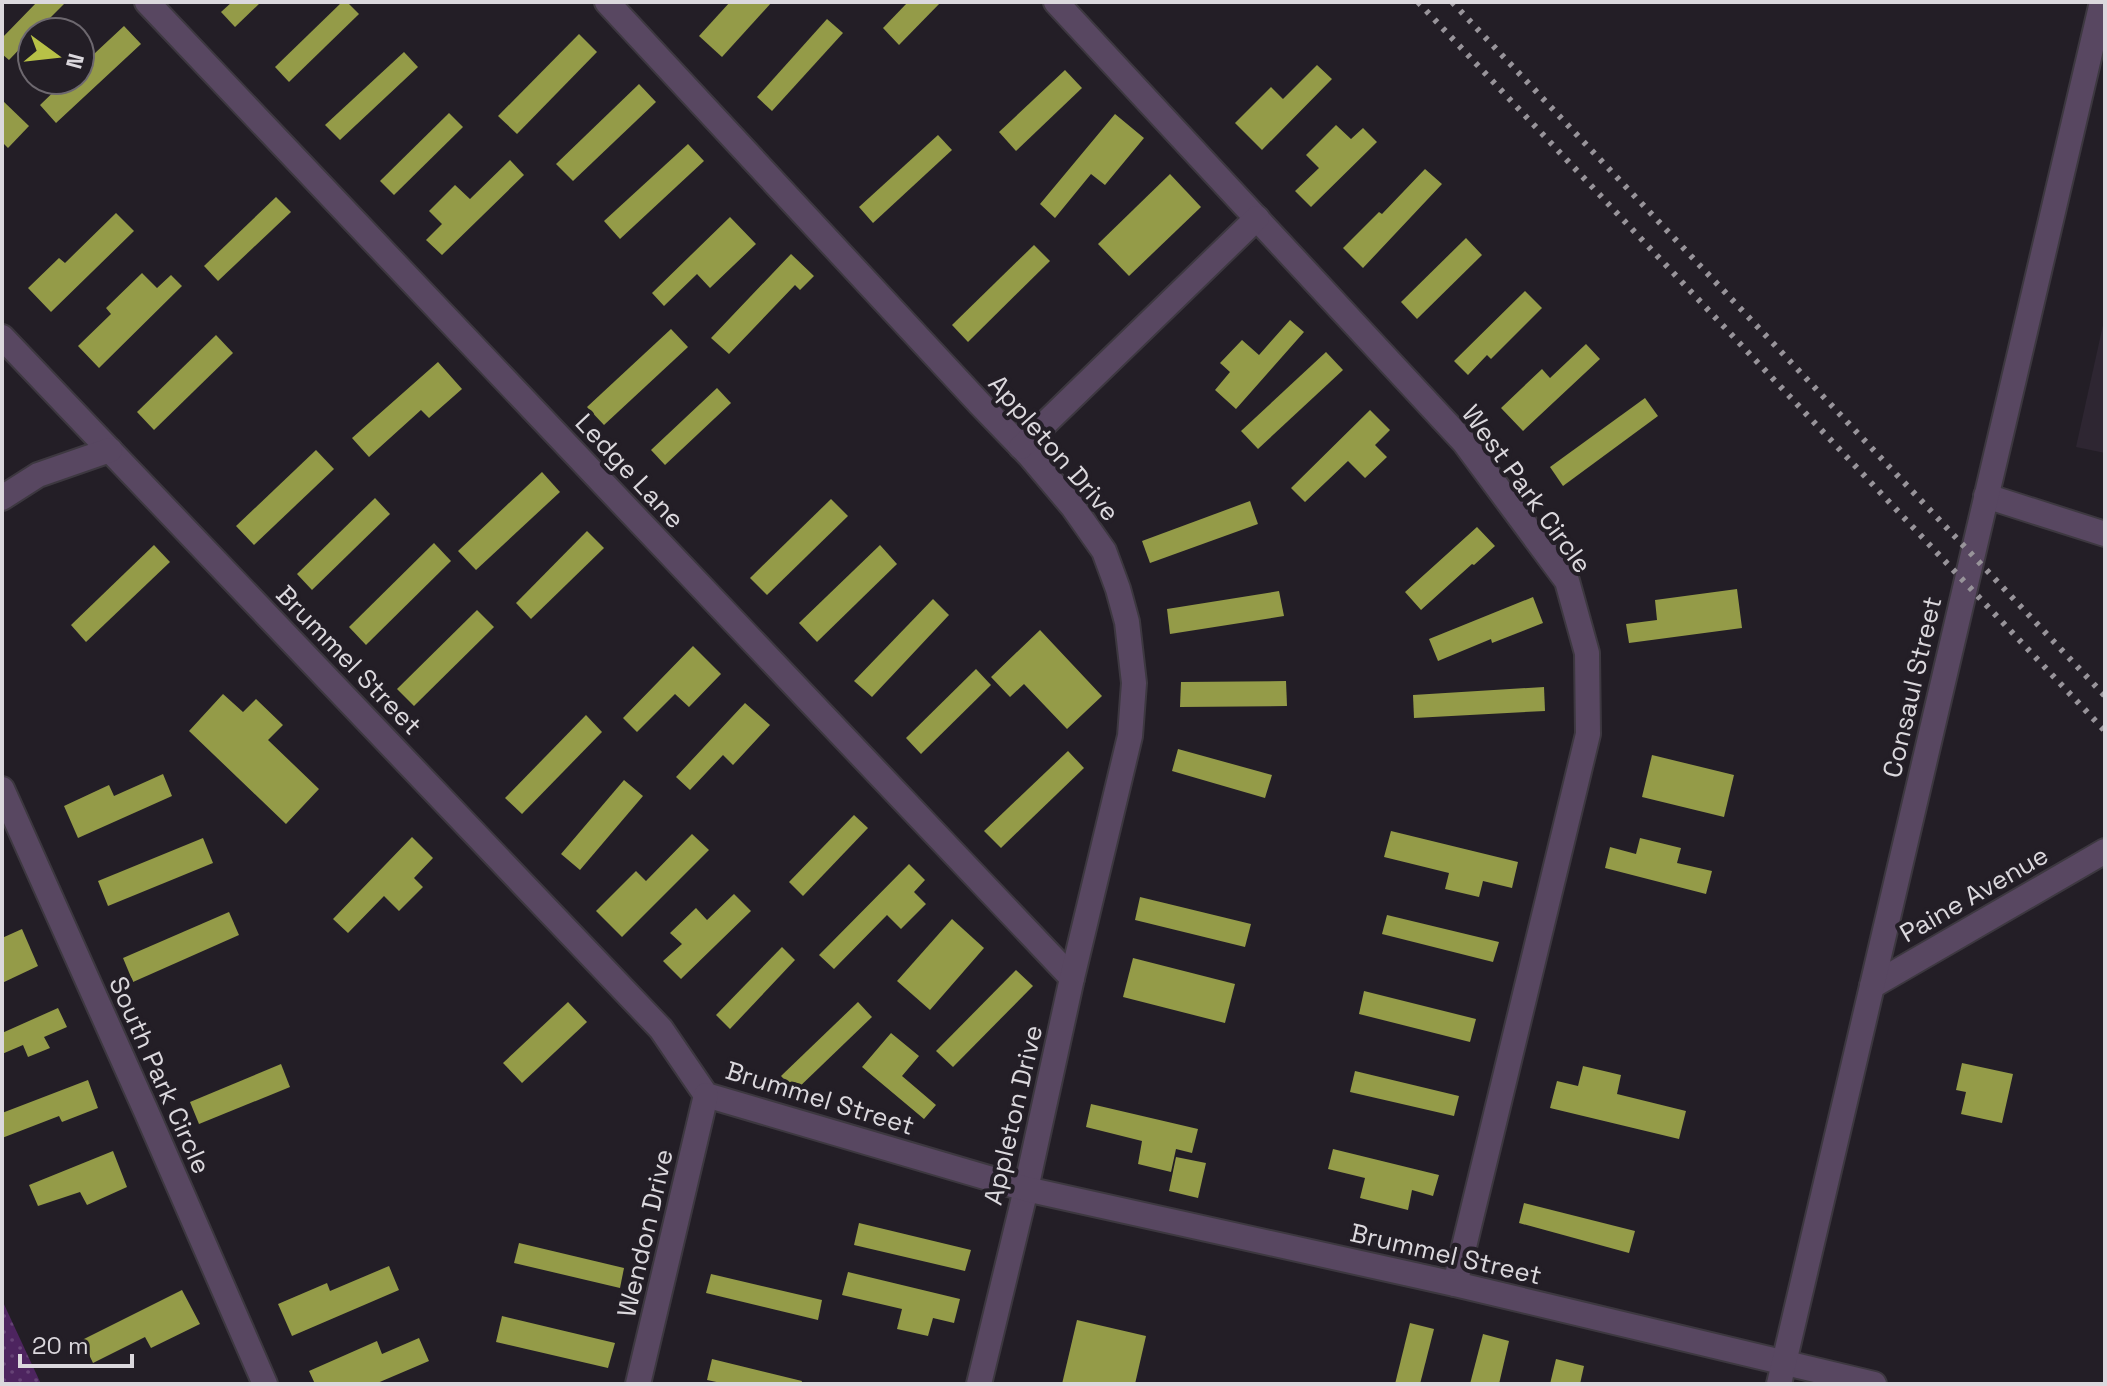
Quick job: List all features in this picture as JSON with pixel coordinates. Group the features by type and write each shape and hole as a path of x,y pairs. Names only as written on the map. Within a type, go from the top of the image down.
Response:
{"street":[{"name":"Ledge Lane","path":"147,2 1072,978"},
{"name":"Appleton Drive","path":"607,2 1021,447 1073,507 1104,551 1127,622 1134,683 1130,736 979,1384"},
{"name":"West Park Circle","path":"1056,2 1464,442 1567,581 1587,653 1588,734 1455,1284"},
{"name":"Consaul Street","path":"1781,1373 2102,2"},
{"path":"1021,447 1257,218"},
{"name":"Brummel Street","path":"2,337 661,1029 706,1095 1026,1189 1455,1284 1781,1373 1874,1384"},
{"path":"2,498 38,475 110,450"},
{"path":"1986,496 2105,534"},
{"name":"South Park Circle","path":"2,789 265,1384"},
{"name":"Paine Avenue","path":"1872,986 2105,851"},
{"name":"Wendon Drive","path":"638,1384 706,1095"}],"shaded area":[{"path":"2105,316 2105,453 2076,447"},
{"path":"2,1300 41,1384 2,1384"}],"building":[{"path":"37,2 66,2 52,16 23,16"},
{"path":"232,2 261,2 235,27 221,12"},
{"path":"342,2 347,2 359,14 289,82 275,67"},
{"path":"730,2 772,2 722,57 699,36"},
{"path":"908,2 941,2 899,45 883,28"},
{"path":"827,19 843,33 772,111 757,97"},
{"path":"16,24 16,53 9,60 2,54 2,38"},
{"path":"124,26 141,44 96,86 96,52"},
{"path":"579,34 597,52 517,134 498,116"},
{"path":"404,52 418,67 340,140 325,125"},
{"path":"1317,65 1332,79 1262,150 1235,123 1271,87 1283,99"},
{"path":"1065,70 1082,88 1016,151 999,132"},
{"path":"639,84 656,102 573,181 556,164"},
{"path":"49,96 85,96 56,123 40,105"},
{"path":"2,100 29,126 8,148 2,142"},
{"path":"449,113 463,127 394,195 380,181"},
{"path":"1115,114 1144,138 1105,185 1091,174 1055,218 1040,204"},
{"path":"1336,125 1351,139 1363,128 1377,142 1311,207 1295,191 1319,168 1306,155"},
{"path":"938,135 952,150 873,223 859,207"},
{"path":"688,144 704,161 620,239 604,221"},
{"path":"510,160 524,175 442,255 426,240 442,224 429,211 455,185 470,199"},
{"path":"1425,169 1442,184 1363,268 1343,248 1379,212 1382,214"},
{"path":"1170,174 1201,207 1129,276 1098,244"},
{"path":"276,197 291,212 218,281 204,266"},
{"path":"116,213 134,231 51,312 28,288 59,258 65,263"},
{"path":"730,217 756,244 710,288 697,274 664,306 652,293"},
{"path":"1466,238 1482,255 1417,319 1401,302"},
{"path":"1034,245 1050,261 968,342 952,325"},
{"path":"791,254 814,276 800,290 795,285 729,354 711,338"},
{"path":"142,273 157,288 171,275 182,286 99,368 78,346 111,314 106,308"},
{"path":"1525,291 1542,308 1491,359 1487,355 1468,375 1454,361"},
{"path":"1290,320 1304,332 1236,409 1215,390 1230,372 1220,363 1242,340 1259,355"},
{"path":"671,329 688,347 604,425 587,407"},
{"path":"216,335 233,353 154,430 137,412"},
{"path":"1586,344 1600,359 1523,431 1501,408 1542,369 1550,378"},
{"path":"1326,352 1343,370 1258,449 1241,431"},
{"path":"438,362 462,389 429,418 421,410 369,457 352,438"},
{"path":"717,388 731,403 665,465 651,450"},
{"path":"1645,398 1658,416 1563,486 1550,467"},
{"path":"1370,410 1390,430 1375,445 1387,457 1365,478 1348,461 1305,502 1291,488"},
{"path":"316,450 334,469 254,545 236,526"},
{"path":"542,472 560,492 476,570 458,551"},
{"path":"375,498 390,514 312,590 297,574"},
{"path":"831,499 848,516 767,595 750,578"},
{"path":"1250,501 1258,524 1150,563 1142,541"},
{"path":"1477,527 1495,546 1421,610 1405,592"},
{"path":"587,531 604,548 531,619 516,603"},
{"path":"434,543 451,561 366,645 349,627"},
{"path":"154,545 170,562 86,642 71,625"},
{"path":"880,545 897,564 817,642 799,623"},
{"path":"1737,589 1742,628 1629,643 1626,624 1657,620 1655,600"},
{"path":"1279,591 1284,616 1170,634 1167,609"},
{"path":"1533,597 1543,623 1492,643 1491,639 1438,661 1429,639"},
{"path":"933,599 949,615 872,697 854,681"},
{"path":"477,610 494,627 414,706 397,689"},
{"path":"1040,630 1102,696 1067,729 1024,684 1010,697 991,677"},
{"path":"693,646 721,674 689,707 675,694 637,732 623,718"},
{"path":"976,669 991,685 921,754 906,738"},
{"path":"1286,681 1287,706 1180,707 1181,682"},
{"path":"1544,687 1545,711 1414,718 1413,695"},
{"path":"223,694 243,712 256,699 283,725 268,740 319,789 286,824 189,731"},
{"path":"745,703 770,725 733,765 723,755 690,790 676,777"},
{"path":"586,715 602,732 522,814 505,798"},
{"path":"1178,749 1272,775 1265,798 1172,771"},
{"path":"1068,751 1084,768 1001,848 984,831"},
{"path":"1652,755 1734,775 1724,817 1642,797"},
{"path":"163,774 172,796 78,838 64,806 109,785 114,796"},
{"path":"624,780 643,796 580,870 561,854"},
{"path":"854,815 868,828 803,896 789,882"},
{"path":"1391,831 1518,862 1512,888 1483,881 1479,897 1445,889 1449,873 1384,857"},
{"path":"692,834 709,850 622,937 596,911 636,871 646,881"},
{"path":"412,837 433,858 414,878 423,887 399,911 384,896 348,933 333,919"},
{"path":"203,838 213,863 108,906 98,881"},
{"path":"1640,838 1681,848 1677,863 1712,871 1706,894 1605,868 1610,847 1636,854"},
{"path":"909,864 925,880 914,892 926,904 901,929 887,915 834,969 819,955"},
{"path":"734,894 751,911 681,979 663,961 682,944 670,933 696,908 707,920"},
{"path":"1140,897 1251,924 1245,947 1135,920"},
{"path":"229,912 239,935 133,982 123,958"},
{"path":"1387,915 1499,942 1493,962 1382,934"},
{"path":"952,919 984,948 930,1010 897,981"},
{"path":"22,929 38,966 2,983 2,938"},
{"path":"782,947 795,960 730,1029 716,1015"},
{"path":"1133,958 1235,984 1225,1023 1123,997"},
{"path":"1016,970 1033,986 953,1067 936,1051"},
{"path":"1364,991 1476,1019 1470,1042 1359,1014"},
{"path":"568,1002 587,1022 522,1083 503,1063"},
{"path":"858,1002 872,1017 795,1091 781,1076"},
{"path":"58,1008 67,1027 44,1037 50,1048 28,1057 23,1045 2,1054 2,1033"},
{"path":"891,1033 919,1056 902,1076 936,1105 924,1119 862,1067"},
{"path":"1962,1063 2013,1074 2002,1123 1961,1114 1966,1092 1956,1090"},
{"path":"281,1064 290,1087 199,1124 190,1102"},
{"path":"1583,1066 1621,1075 1617,1094 1686,1111 1679,1139 1550,1108 1557,1081 1578,1086"},
{"path":"1355,1071 1459,1096 1454,1116 1350,1092"},
{"path":"88,1080 98,1108 62,1122 59,1116 2,1138 2,1113"},
{"path":"1091,1104 1198,1129 1192,1153 1176,1149 1171,1172 1138,1164 1142,1141 1086,1127"},
{"path":"1333,1149 1439,1175 1433,1196 1412,1190 1408,1210 1360,1198 1365,1178 1328,1169"},
{"path":"113,1151 127,1187 87,1205 80,1192 38,1206 29,1185"},
{"path":"1176,1157 1206,1163 1198,1198 1169,1191"},
{"path":"1524,1203 1635,1231 1629,1253 1519,1223"},
{"path":"859,1223 971,1250 965,1271 854,1245"},
{"path":"519,1243 624,1268 620,1288 514,1263"},
{"path":"389,1266 399,1290 292,1336 278,1304 327,1283 330,1291"},
{"path":"848,1272 960,1299 954,1323 933,1318 928,1336 897,1329 902,1309 842,1295"},
{"path":"711,1274 822,1300 818,1320 706,1293"},
{"path":"182,1290 200,1324 151,1348 145,1337 93,1363 82,1340"},
{"path":"502,1316 615,1343 608,1368 496,1342"},
{"path":"1077,1320 1146,1336 1135,1384 1062,1384"},
{"path":"1410,1323 1434,1329 1420,1384 1395,1384"},
{"path":"1483,1334 1509,1341 1499,1384 1470,1384"},
{"path":"419,1338 429,1361 375,1384 315,1384 309,1371 377,1341 382,1354"},
{"path":"712,1359 802,1381 801,1384 726,1384 707,1380"},
{"path":"1556,1359 1584,1366 1580,1384 1550,1384"}],"railway":[{"path":"1418,2 2105,731"},
{"path":"1452,2 2105,696"}]}
